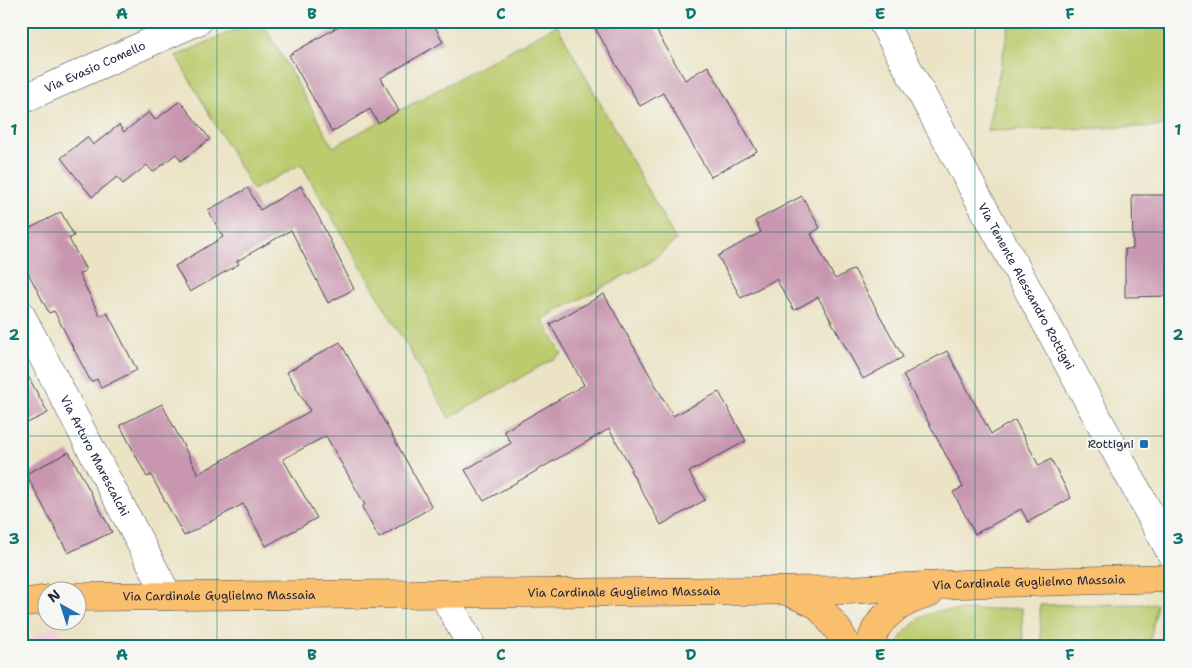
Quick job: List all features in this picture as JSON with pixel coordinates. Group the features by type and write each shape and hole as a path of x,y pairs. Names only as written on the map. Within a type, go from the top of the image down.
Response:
{"main road":[{"name":"Via Cardinale Guglielmo Massaia","path":"88,597 847,590 963,584 1171,578"},
{"path":"870,647 876,628 897,606 917,597 963,584"},
{"path":"785,591 818,605 838,630 848,647"},
{"path":"21,603 38,600"}],"street":[{"name":"Via Evasio Comello","path":"21,100 198,21"},
{"name":"Via Tenente Alessandro Rottigni","path":"882,21 1171,553"},
{"name":"Via Arturo Marescalchi","path":"21,315 168,596"},
{"path":"443,594 472,647"}],"shaded area":[{"path":"46,630 58,630 69,647 21,647 21,645"}],"green space":[{"path":"255,21 262,21 333,147 557,25 676,240 652,261 542,319 562,354 449,418 301,164 253,190 176,56"},
{"path":"1010,21 1171,21 1171,126 987,131"},
{"path":"1157,604 1149,647 1041,647 1040,605"},
{"path":"1022,608 1023,647 897,647 902,635 918,619 937,611"}],"building":[{"path":"348,21 432,21 443,42 381,78 399,111 378,123 370,109 332,132 289,55"},
{"path":"591,21 651,21 685,80 708,66 757,151 711,177 663,93 640,106"},
{"path":"180,101 210,139 181,161 176,154 153,172 147,165 123,184 117,177 92,197 61,158 87,137 93,145 119,125 124,132 149,112 155,120"},
{"path":"301,186 354,289 328,303 291,230 237,261 239,264 190,292 175,266 223,237 208,210 248,188 260,210"},
{"path":"1132,195 1171,195 1171,296 1125,297 1125,249 1133,249"},
{"path":"802,196 820,228 811,234 835,279 854,269 903,357 863,379 818,297 794,310 776,279 741,298 718,256 761,232 755,221"},
{"path":"61,212 74,236 69,239 86,270 79,274 100,316 107,312 137,370 101,388 97,379 91,382 54,311 49,313 21,259 21,233"},
{"path":"604,294 673,416 719,392 746,441 689,472 705,500 661,525 609,429 484,501 465,470 511,443 504,431 584,385 550,324"},
{"path":"340,342 432,507 379,538 362,507 365,505 326,436 283,459 317,518 266,546 243,504 184,536 151,475 147,477 120,425 162,404 198,474 310,411 287,372"},
{"path":"947,351 991,434 1015,420 1039,466 1051,459 1071,498 1028,522 1021,509 975,534 953,492 963,487 903,375"},
{"path":"21,363 48,413 21,426"},
{"path":"69,452 112,532 68,553 26,474"}],"place":[{"name":"Rottigni","path":"1144,444"}]}
